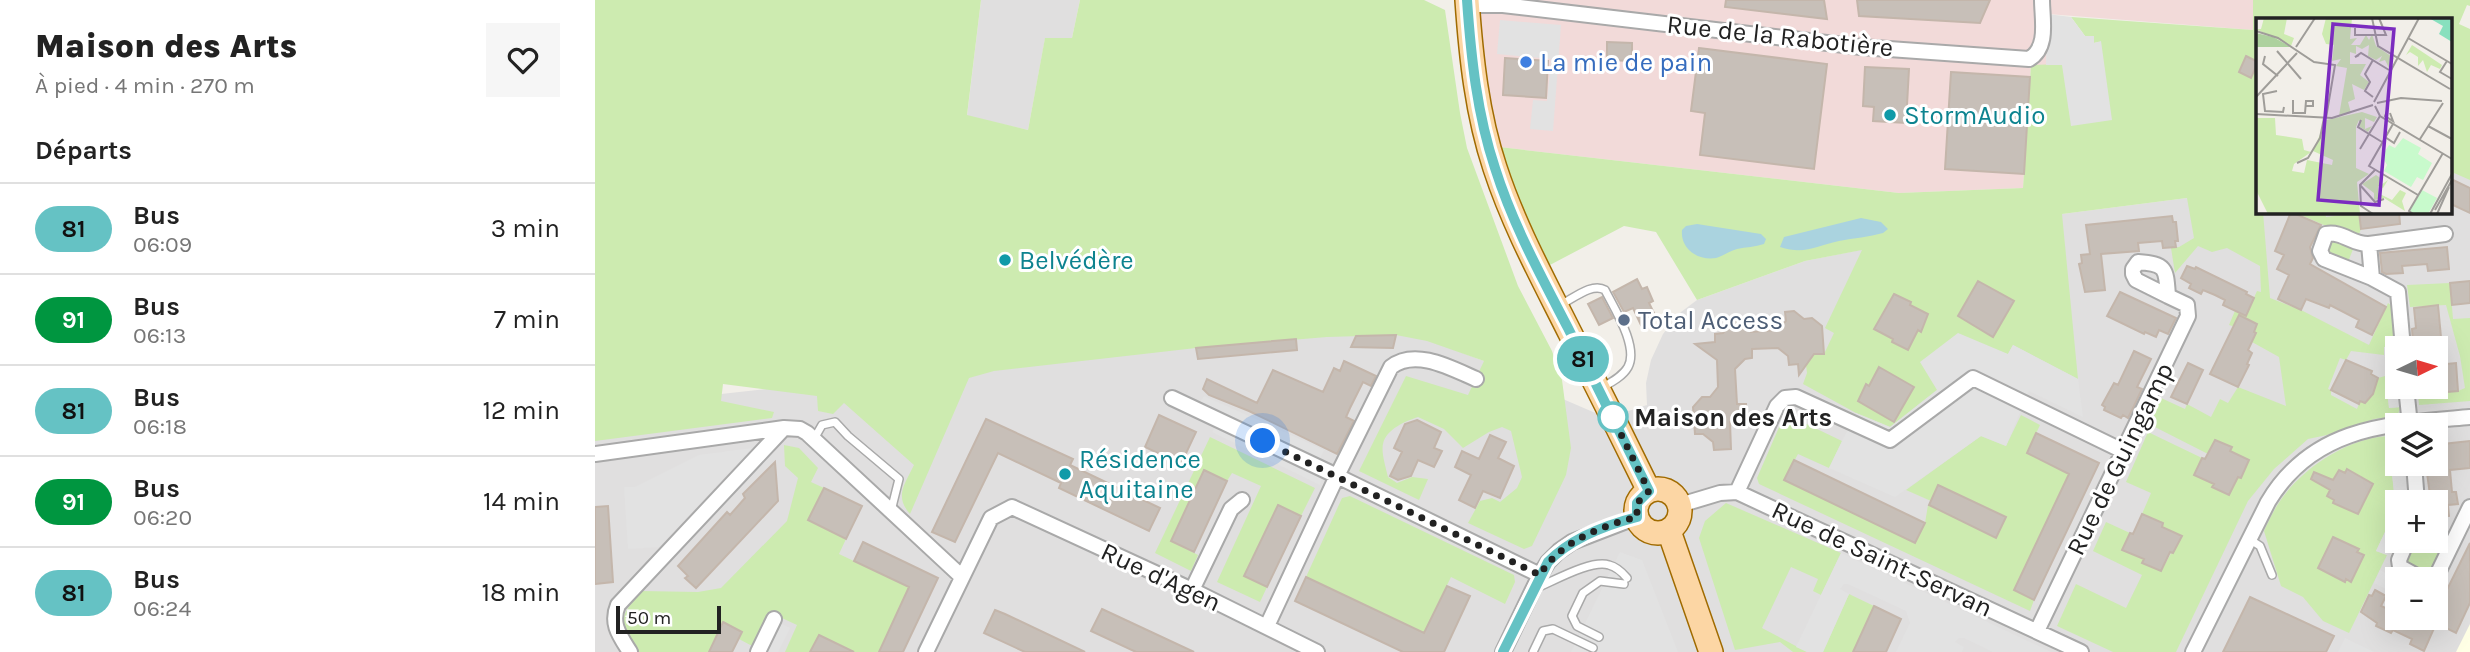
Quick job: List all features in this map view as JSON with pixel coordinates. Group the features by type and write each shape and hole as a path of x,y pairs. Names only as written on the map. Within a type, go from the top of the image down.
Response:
{"main road":[{"path":"1467,2 1474,75 1486,139 1495,167 1528,253 1649,491"},
{"path":"1658,489 1670,492 1680,505 1678,522 1669,531 1661,534 1647,531 1637,517 1637,503 1649,491 1658,489"},
{"path":"1669,531 1711,652"}],"street":[{"name":"Rue de la Rabotière","path":"1467,2 1537,4 1861,47 2029,58 2037,54 2042,46 2042,0"},
{"path":"2402,336 2398,292 2372,278 2324,259 2320,251 2326,234 2336,232 2362,244 2369,244 2445,234"},
{"path":"2369,244 2372,278"},
{"name":"Rue de Guingamp","path":"2037,631 2188,316 2187,305 2168,296"},
{"path":"1267,626 1391,367 1408,357 1451,368 1476,379"},
{"path":"1680,505 1720,493 1737,492 1777,406 1785,398 1796,397 1889,440 1973,378 2123,451"},
{"path":"1172,398 1540,575"},
{"path":"2448,420 2470,417"},
{"path":"2193,652 2249,538 2276,490 2311,455 2331,442 2374,427 2385,426"},
{"path":"630,652 615,628 618,605 785,428"},
{"path":"595,454 785,428 800,429 962,577 926,652"},
{"name":"Rue de Saint-Servan","path":"1737,492 2081,652"},
{"path":"1192,590 1231,509 1242,500"},
{"path":"2441,567 2470,507"},
{"name":"Rue d'Agen","path":"962,577 991,518 1012,508 1192,590 1316,652"},
{"path":"1503,652 1548,562 1572,542 1637,517"},
{"path":"758,652 774,619"}],"lane":[{"path":"1557,307 1593,287 1605,290 1626,333 1631,355 1630,365 1622,375 1599,390"},
{"path":"814,439 822,425 835,422 898,479 891,511"},
{"path":"2249,538 2260,546 2272,575"},
{"path":"1533,589 1602,564 1619,570 1626,581 1599,581 1583,593 1572,617 1577,626 1599,637"},
{"path":"1533,652 1543,631 1553,629 1593,648"}],"shaded area":[{"path":"981,0 1080,0 1072,38 1045,39 1028,130 967,116"},
{"path":"1479,0 2253,0 2253,30 2048,14 2046,65 2031,66 2023,188 1899,193 1499,147 1482,57"},
{"path":"2047,14 2071,17 2085,36 2094,36 2094,43 2101,41 2112,120 2071,126 2062,65 2046,65"},
{"path":"1500,20 1561,25 1553,131 1530,129 1533,100 1547,101 1551,59 1497,54"},
{"path":"2470,155 2470,652 595,652 595,408 1377,321 1484,361 1514,378 1607,418 1647,405 1646,383 1651,360 1663,334 1681,312 1697,300 1805,261 1910,240 2062,220 2062,214 2187,198 2256,212 2256,214 2452,214 2452,158"},
{"path":"1958,333 2008,354 2013,345 2078,379 2083,417 2029,391 2006,446 1981,436 1895,497 1829,468 1856,413 1890,427 1937,390 1920,362"},
{"path":"1204,396 1324,450 1319,460 1198,405"},
{"path":"2388,399 2401,399 2401,407 2389,408"},
{"path":"1216,426 1322,476 1320,485 1212,432"},
{"path":"752,448 659,547 628,549 624,487 635,487 699,455"},
{"path":"2392,476 2405,476 2407,490 2394,490"},
{"path":"2385,532 2387,555 2376,551"},
{"path":"1620,552 1642,560 1678,652 1571,652"},
{"path":"1841,553 2051,652 1993,652 1959,638 1955,642 1964,647 1962,652 1896,652 1910,623 1906,611 1848,584 1844,584 1840,589 1849,594 1823,652 1807,652 1796,647"},
{"path":"2380,570 2385,572 2385,589 2374,583"},
{"path":"779,622 790,628 778,652 765,652"},
{"path":"2470,624 2470,652 2456,652"},
{"path":"2345,638 2374,652 2338,652"}],"green space":[{"path":"595,0 981,0 967,115 1028,130 1045,38 1072,38 1080,0 1424,0 1445,10 1467,148 1518,286 1552,351 1562,380 1571,448 1566,475 1532,546 1524,549 1468,523 1480,501 1492,498 1500,502 1517,488 1522,477 1511,431 1502,427 1463,448 1444,429 1418,417 1392,430 1385,439 1383,448 1388,477 1397,483 1412,477 1428,479 1419,500 1359,471 1406,376 1468,395 1484,361 1427,341 1396,335 1327,337 1196,348 994,371 969,378 910,514 905,508 902,496 914,465 844,403 833,414 818,411 817,396 723,384 721,401 774,412 772,418 595,441"},
{"path":"2253,0 2470,0 2470,6 2467,5 2459,24 2470,29 2470,180 2454,173 2452,180 2452,18 2256,18 2256,214 2263,214 2270,298 2301,310 2369,345 2388,303 2392,306 2395,336 2385,336 2384,355 2351,351 2346,360 2340,358 2328,389 2331,390 2331,395 2357,409 2360,401 2365,403 2373,393 2378,378 2385,376 2385,399 2388,399 2389,408 2401,407 2398,413 2385,413 2385,418 2308,439 2274,469 2248,501 2176,652 2113,652 2057,626 2076,584 2126,608 2142,575 2093,551 2106,522 2130,533 2123,550 2144,559 2143,563 2161,571 2181,536 2162,527 2163,523 2142,514 2151,493 2126,482 2148,432 2202,458 2194,475 2214,484 2213,488 2228,495 2249,461 2230,451 2231,447 2215,440 2208,454 2149,424 2161,398 2185,409 2187,404 2211,417 2220,399 2228,403 2238,387 2286,406 2279,357 2252,342 2257,323 2244,318 2239,328 2229,325 2237,306 2248,311 2257,291 2261,292 2260,266 2227,248 2212,252 2198,246 2175,273 2171,248 2179,247 2194,238 2187,198 2062,214 2078,379 2013,345 2008,354 1937,390 1890,427 1856,413 1803,384 1807,373 1806,365 1814,354 1824,354 1834,333 1825,328 1862,250 1805,261 1697,300 1656,232 1624,226 1548,266 1515,193 1499,147 1899,193 2023,188 2031,65 2062,64 2101,42 2093,43 2071,17 2253,30"},
{"path":"2299,214 2325,214 2326,217 2359,214 2361,229 2348,262 2326,250 2333,229"},
{"path":"2450,283 2453,319 2470,318 2470,401 2419,405 2418,399 2448,399 2448,392 2465,388 2460,356 2446,305 2410,307 2407,285"},
{"path":"2021,415 2040,425 2027,453 2069,474 2015,590 2034,600 2030,611 1759,484 1757,478 1783,418 1792,417 1842,441 1829,468 1798,454 1784,480 1915,543 1925,523 1928,505 1997,537 2006,517 1938,485 1931,501 1906,490 1981,436 2006,446"},
{"path":"2385,436 2385,476 2392,476 2394,490 2385,490 2385,532 2376,551 2387,555 2349,633 2323,621 2303,597 2281,586 2264,531 2276,507 2306,472 2345,447"},
{"path":"1210,437 1315,488 1301,516 1279,506 1245,576 1267,587 1260,602 1217,582 1261,486 1232,473 1227,481 1204,471 1171,541 1198,555 1191,571 1155,553"},
{"path":"784,445 799,448 818,468 811,482 824,488 808,520 846,539 839,554 909,587 879,652 785,652 797,625 771,613 754,647 739,639 742,632 723,622 709,652 639,652 623,621 628,608 641,591 698,592 721,588 787,521 798,478 785,466"},
{"path":"1350,496 1514,575 1515,582 1505,604 1451,577 1424,633 1306,577 1342,498"},
{"path":"1726,503 1841,553 1821,595 1813,591 1818,579 1791,567 1762,628 1807,652 1793,652 1780,642 1735,650 1699,538 1705,521"},
{"path":"2409,553 2438,553 2432,567 2415,567 2405,562"},
{"path":"1849,594 1874,606 1853,652 1823,652"}],"water":[{"path":"1861,218 1881,222 1888,229 1883,233 1810,249 1780,247 1784,237"},
{"path":"1697,224 1761,234 1766,239 1761,245 1737,249 1716,258 1703,258 1687,248 1682,237 1682,230 1686,226"}],"building":[{"path":"1726,0 1824,0 1827,19 1725,7"},
{"path":"1857,0 1990,0 1980,23 1859,16"},
{"path":"1607,42 1632,43 1632,61 1607,60"},
{"path":"1699,48 1827,64 1814,169 1700,155 1705,113 1691,111"},
{"path":"2246,56 2256,61 2251,78 2239,72"},
{"path":"1505,58 1548,61 1546,98 1503,95"},
{"path":"1865,67 1909,69 1906,123 1873,121 1874,107 1863,106"},
{"path":"1951,72 2030,77 2024,174 1945,169"},
{"path":"2452,179 2470,188 2470,213 2452,204"},
{"path":"2290,214 2321,225 2310,247 2313,258 2310,264 2386,307 2372,335 2356,327 2359,320 2330,305 2329,308 2306,299 2301,310 2278,299 2289,275 2277,269 2284,255 2275,251"},
{"path":"2359,214 2399,214 2400,224 2361,229"},
{"path":"2172,216 2173,222 2176,222 2176,247 2163,248 2162,241 2138,243 2139,251 2101,254 2105,290 2085,292 2079,264 2082,263 2081,255 2090,254 2086,225"},
{"path":"2447,247 2449,269 2428,271 2427,264 2402,266 2403,273 2382,272 2380,253"},
{"path":"2187,266 2196,267 2247,292 2246,294 2254,298 2246,316 2223,305 2225,300 2215,295 2203,290 2201,294 2189,288 2191,284 2181,278"},
{"path":"1637,279 1642,289 1647,287 1653,301 1649,303 1656,317 1641,325 1633,308 1624,312 1613,292"},
{"path":"1978,281 2014,301 1993,337 1958,316"},
{"path":"2470,281 2470,303 2452,305 2450,283"},
{"path":"2120,292 2176,318 2168,334 2159,330 2156,337 2145,332 2144,334 2107,316"},
{"path":"1894,294 1928,314 1921,332 1918,330 1908,350 1874,329"},
{"path":"1602,297 1613,318 1599,325 1588,304"},
{"path":"2438,305 2441,336 2413,336 2412,329 2416,328 2414,308"},
{"path":"1794,311 1804,319 1812,318 1822,326 1824,354 1814,354 1799,375 1798,364 1789,365 1788,356 1778,348 1752,349 1752,358 1745,359 1735,369 1737,404 1746,404 1747,422 1730,422 1731,449 1714,450 1713,442 1703,434 1695,434 1693,407 1702,397 1710,397 1718,387 1717,360 1695,344 1715,342 1715,334 1723,333 1737,319 1742,323 1750,323 1751,332 1777,330 1786,321 1785,312"},
{"path":"2239,315 2257,324 2248,350 2252,353 2247,364 2249,365 2238,387 2210,374"},
{"path":"1396,335 1393,348 1351,347 1356,336"},
{"path":"1296,339 1297,350 1198,359 1196,348"},
{"path":"2134,351 2151,359 2137,387 2142,389 2128,418 2123,415 2121,418 2104,410 2102,405 2114,383 2118,385"},
{"path":"2346,360 2372,371 2371,374 2378,378 2373,394 2365,403 2360,401 2359,404 2331,390"},
{"path":"1344,361 1376,376 1371,386 1363,382 1346,417 1354,421 1337,454 1249,411 1209,395 1203,389 1207,379 1257,403 1273,370 1323,392 1334,368 1340,371"},
{"path":"2188,363 2203,370 2187,404 2171,397"},
{"path":"2456,363 2458,391 2448,392 2448,364"},
{"path":"1879,367 1914,387 1894,422 1858,401 1866,384 1869,386"},
{"path":"1159,415 1196,432 1181,464 1145,447"},
{"name":"Résidence Aquitaine","path":"986,419 1073,459 1070,465 1160,508 1149,531 1059,488 1061,483 998,453 955,542 932,532"},
{"path":"1417,420 1441,432 1434,448 1442,451 1434,467 1418,460 1411,476 1398,480 1390,476 1402,452 1394,448 1405,424"},
{"path":"2036,433 2099,463 2034,600 2014,590 2069,474 2027,453"},
{"path":"1490,435 1506,442 1498,458 1514,466 1500,498 1483,491 1475,508 1459,500 1471,475 1455,467 1462,451 1479,459"},
{"path":"2215,440 2232,447 2230,451 2249,460 2229,495 2212,487 2214,484 2194,475"},
{"path":"2470,441 2470,468 2450,470 2452,492 2456,492 2458,504 2448,505 2448,490 2429,490 2427,476 2448,476 2448,443"},
{"path":"1794,460 1925,523 1915,543 1784,480"},
{"path":"775,462 778,501 696,588 685,578 688,576 678,566 727,512 730,515 745,498 743,494"},
{"path":"2347,469 2373,484 2358,514 2333,503 2334,500 2327,496 2330,490 2311,479 2314,472 2333,480 2339,470 2345,473"},
{"path":"1204,470 1227,481 1194,552 1171,541"},
{"path":"1938,485 2006,517 1996,538 1929,505"},
{"path":"824,488 862,506 846,539 808,520"},
{"path":"1278,505 1301,516 1267,587 1244,576"},
{"path":"608,506 613,582 595,584 595,507"},
{"path":"2142,514 2163,523 2162,527 2182,536 2161,571 2142,563 2144,559 2122,550"},
{"path":"2333,537 2359,549 2357,552 2364,555 2351,582 2346,579 2345,582 2318,568"},
{"path":"863,542 938,578 903,652 879,652 909,587 854,561"},
{"path":"2470,543 2470,603 2456,633 2448,629 2448,588"},
{"path":"1306,577 1424,633 1447,586 1470,596 1444,652 1403,652 1295,601"},
{"path":"2375,590 2385,595 2381,606 2385,608 2385,630 2393,630 2391,633 2376,626 2377,623 2361,612 2369,595 2372,596"},
{"path":"2250,597 2334,636 2326,652 2223,652"},
{"path":"1874,606 1901,619 1886,652 1853,652"},
{"path":"1102,609 1194,652 1136,652 1091,631"},
{"path":"995,610 1085,652 1025,652 984,633"},
{"path":"723,622 742,632 732,652 709,652"},
{"path":"2393,630 2433,630 2424,651 2410,644 2412,639"},
{"path":"819,635 854,652 810,652"}],"bus line":[{"name":"81","path":"1467,0 1479,105 1486,139 1508,206 1528,253 1649,491 1637,503 1637,517 1572,542 1548,562 1503,652"}],"place":[{"name":"La mie de pain","path":"1526,62"},
{"name":"StormAudio","path":"1890,115"},
{"name":"Belvédère","path":"1005,260"},
{"name":"Total Access","path":"1624,320"},
{"name":"Maison des Arts","path":"1613,417"},
{"name":"Résidence Aquitaine","path":"1065,474"}],"route":[{"path":"1263,441 1540,575 1548,562 1572,542 1637,517 1637,503 1649,491 1609,410 1613,417"}]}
